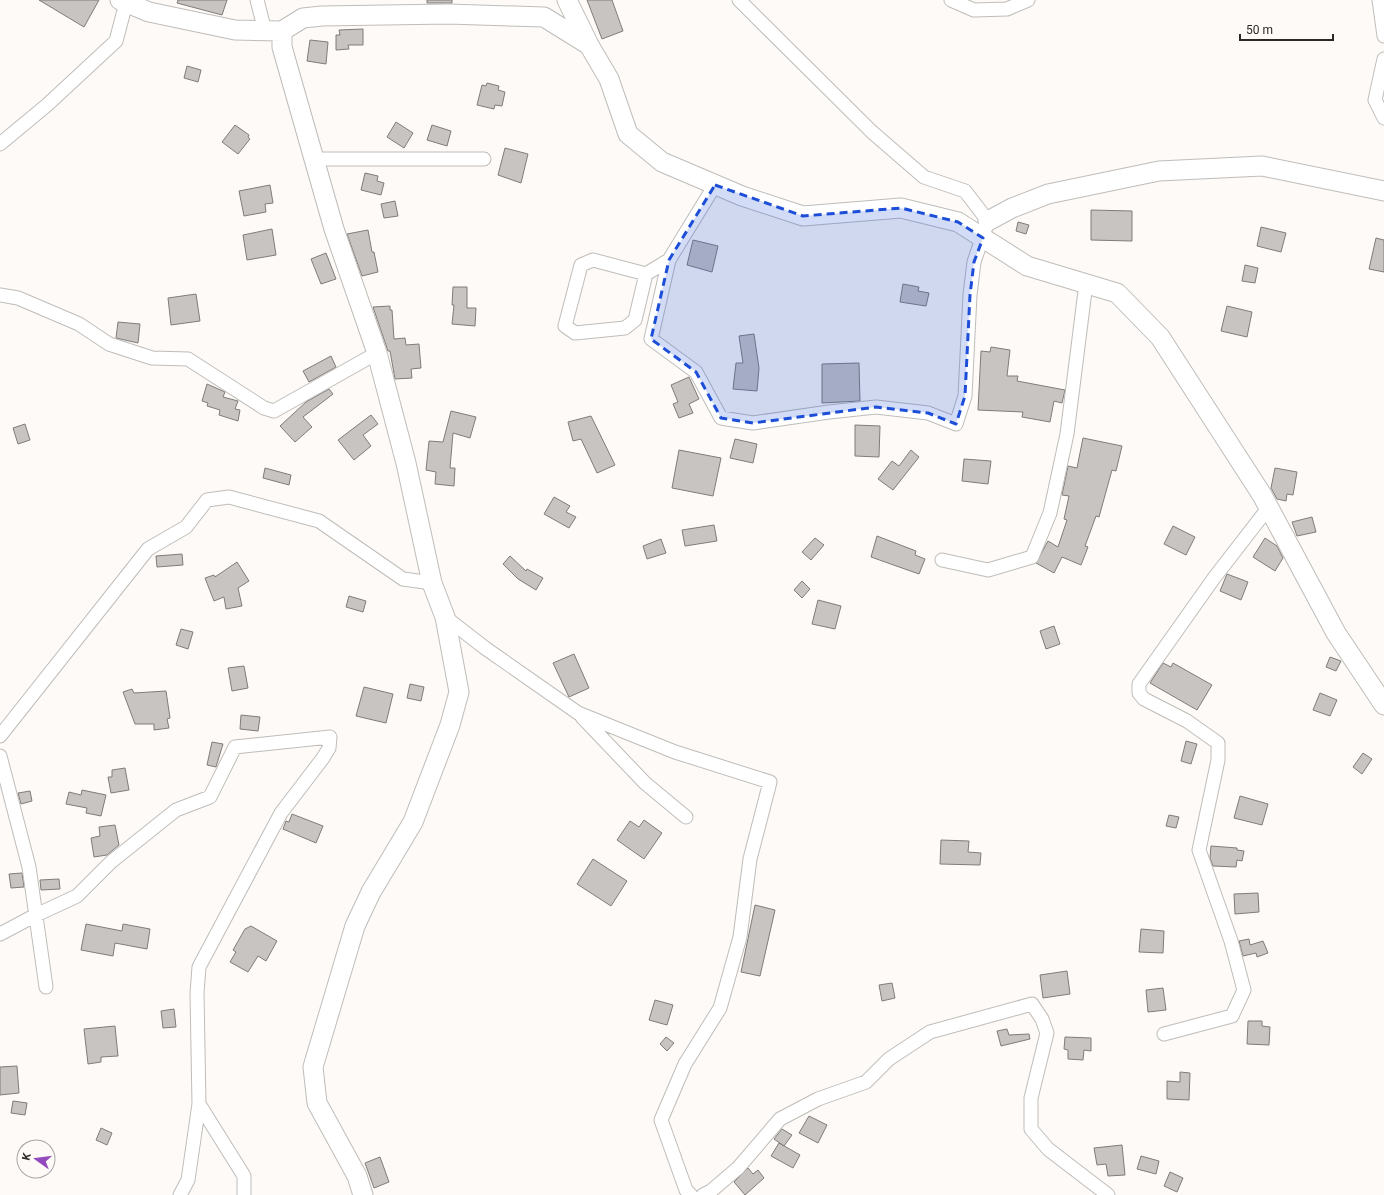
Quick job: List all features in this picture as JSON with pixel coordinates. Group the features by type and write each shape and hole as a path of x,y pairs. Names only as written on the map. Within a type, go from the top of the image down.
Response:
{"street":[{"path":"256,0 282,46 334,228 377,353 406,463 432,583 445,617 459,692 450,726 414,822 371,892 355,926 314,1068 317,1103 357,1176 363,1195"},
{"path":"567,0 589,45 609,79 628,134 662,162 742,196 803,216 901,208 986,230"},
{"path":"739,0 872,132 924,177 965,191 986,230 1027,266 1117,293 1160,337 1269,507 1336,633 1384,705"},
{"path":"951,0 974,10 1007,9 1028,0"},
{"path":"1379,0 1384,36"},
{"path":"0,144 47,105 116,42 123,1 148,12 235,30 274,31 303,18 322,16 448,14 544,17 589,45"},
{"path":"1384,59 1375,100 1384,118"},
{"path":"314,159 484,159"},
{"path":"715,185 669,260 650,339 696,372 721,418 753,423 829,412 876,408 928,413 956,424 966,396 970,295 974,262 986,230 1012,208 1048,194 1158,171 1262,166 1384,191"},
{"path":"646,274 593,260 581,265 565,326 575,333 625,328 635,320 646,274 669,260"},
{"path":"942,560 988,570 1032,557 1050,512 1067,434 1086,283"},
{"path":"0,295 18,298 79,324 109,344 152,358 188,359 264,408 274,411 377,353"},
{"path":"0,736 148,548 186,527 207,500 229,497 319,521 403,579 432,583"},
{"path":"1164,1034 1232,1016 1244,990 1231,941 1199,850 1218,760 1218,743 1187,721 1144,699 1140,693 1139,684 1214,578 1269,507"},
{"path":"445,617 485,648 578,713 645,783 686,817"},
{"path":"578,713 675,752 770,782 750,859 740,937 720,1008 685,1064 661,1120 686,1190 691,1195"},
{"path":"0,934 76,896 111,862 176,810 210,797 235,747 330,737 329,748 323,758 281,813 199,967 197,993 199,1104 188,1180 180,1195"},
{"path":"0,756 29,867 46,988"},
{"path":"703,1195 711,1191 738,1168 780,1120 818,1099 866,1082 890,1059 930,1032 1032,1004 1042,1019 1047,1033 1031,1098 1031,1129 1048,1149 1108,1195"},
{"path":"199,1104 244,1176 244,1195"}],"highlighted area":[{"path":"715,185 803,216 901,208 958,222 983,238 974,262 970,295 965,396 956,424 928,413 876,407 753,423 721,418 696,372 651,339 669,260"}],"building":[{"path":"39,0 99,0 84,27"},
{"path":"178,0 227,0 222,15 177,3"},
{"path":"427,0 452,0 452,3 427,3"},
{"path":"587,0 612,0 623,31 602,39"},
{"path":"363,29 363,45 348,45 349,49 336,50 336,35 340,35 339,30"},
{"path":"310,40 328,42 326,64 307,61"},
{"path":"187,66 201,70 198,82 184,78"},
{"path":"487,83 499,86 498,90 505,92 502,106 495,105 494,109 477,105 482,85 486,86"},
{"path":"396,122 413,133 404,148 387,137"},
{"path":"235,125 249,135 248,137 250,139 238,154 222,142"},
{"path":"432,125 451,131 447,146 427,140"},
{"path":"505,148 528,154 521,183 498,175"},
{"path":"365,173 378,176 377,181 384,183 381,195 361,190"},
{"path":"270,185 273,203 265,204 266,212 244,216 239,191"},
{"path":"395,201 398,216 384,218 381,204"},
{"path":"1091,210 1132,211 1132,241 1091,240"},
{"path":"1018,222 1029,225 1026,234 1016,231"},
{"path":"1261,227 1286,233 1281,252 1257,246"},
{"path":"272,229 276,255 247,260 243,235"},
{"path":"368,230 372,252 374,252 378,272 362,276 347,234"},
{"path":"1376,238 1384,240 1384,272 1369,269"},
{"path":"693,240 718,246 712,272 687,265"},
{"path":"326,253 336,279 321,284 311,259"},
{"path":"1245,265 1258,268 1255,283 1242,281"},
{"path":"903,284 919,287 918,291 929,293 926,306 900,302"},
{"path":"453,287 467,287 467,308 476,308 475,326 452,324 454,305 452,305"},
{"path":"196,294 200,321 171,325 168,298"},
{"path":"390,306 390,310 392,310 394,339 405,338 406,345 419,344 421,368 411,369 412,378 395,379 390,351 388,351 373,307"},
{"path":"1227,306 1252,312 1247,337 1221,331"},
{"path":"118,322 140,324 138,343 116,338"},
{"path":"754,334 759,368 757,391 733,389 736,363 743,363 739,336"},
{"path":"991,347 1010,350 1007,376 1018,376 1017,381 1065,390 1062,403 1054,401 1050,422 1022,417 1023,412 978,410 981,351 990,352"},
{"path":"331,356 336,367 309,382 303,371"},
{"path":"859,363 860,401 822,403 822,364"},
{"path":"689,377 699,399 689,404 693,413 679,418 673,404 678,402 671,385"},
{"path":"207,384 225,392 223,397 238,401 235,409 240,410 238,421 219,415 220,410 207,406 208,403 202,401"},
{"path":"329,389 333,394 303,417 312,427 295,442 280,426 306,402"},
{"path":"451,411 476,417 470,438 453,433 450,468 455,468 454,486 435,484 436,472 426,470 429,441 443,442"},
{"path":"371,415 378,424 363,435 371,446 354,460 338,440"},
{"path":"591,416 615,465 597,473 581,439 573,441 568,422"},
{"path":"25,424 30,440 18,444 13,428"},
{"path":"855,425 880,426 879,457 855,456"},
{"path":"1083,438 1122,446 1116,471 1112,470 1099,517 1096,516 1085,546 1088,547 1081,565 1062,557 1054,573 1036,563 1048,541 1058,547 1067,520 1064,519 1069,496 1062,495 1068,466 1077,468"},
{"path":"735,439 757,444 753,463 730,458"},
{"path":"679,450 721,458 713,496 672,488"},
{"path":"911,450 919,457 893,490 878,479 892,461 899,466"},
{"path":"964,459 991,461 988,484 962,481"},
{"path":"265,468 291,475 289,485 263,478"},
{"path":"1275,468 1297,472 1293,495 1287,494 1286,501 1277,499 1271,488"},
{"path":"554,497 570,506 566,512 576,517 569,528 544,514"},
{"path":"1312,517 1316,532 1297,536 1292,522"},
{"path":"714,525 717,541 685,546 682,530"},
{"path":"1173,526 1195,537 1186,555 1164,544"},
{"path":"877,536 916,551 915,555 925,559 919,574 871,557"},
{"path":"815,538 824,545 811,560 802,552"},
{"path":"1265,538 1277,546 1283,558 1275,571 1253,557"},
{"path":"661,539 666,553 647,559 643,546"},
{"path":"182,554 183,565 157,567 156,556"},
{"path":"510,556 526,571 527,569 543,578 536,590 518,579 503,564"},
{"path":"237,562 249,581 238,588 242,606 226,609 224,597 214,601 205,578 214,575 215,577"},
{"path":"1227,574 1248,582 1241,600 1220,591"},
{"path":"802,581 810,589 802,598 794,590"},
{"path":"349,596 366,601 363,612 346,607"},
{"path":"818,600 841,606 835,629 812,624"},
{"path":"1054,626 1060,644 1046,649 1040,631"},
{"path":"181,629 193,632 188,649 176,645"},
{"path":"574,654 589,688 569,697 553,663"},
{"path":"1330,657 1341,661 1336,671 1326,667"},
{"path":"1163,663 1171,667 1173,663 1212,685 1197,710 1150,683"},
{"path":"244,666 248,688 232,691 228,668"},
{"path":"410,684 424,687 421,701 407,698"},
{"path":"364,687 393,694 386,723 356,716"},
{"path":"132,689 134,693 166,691 170,718 167,719 169,728 154,730 154,724 135,724 123,692"},
{"path":"1320,693 1337,700 1330,716 1313,710"},
{"path":"241,715 260,717 258,731 240,729"},
{"path":"1186,741 1197,744 1191,764 1181,761"},
{"path":"212,742 223,744 216,767 207,765"},
{"path":"1363,753 1372,759 1362,774 1353,767"},
{"path":"125,768 129,790 111,793 108,777 112,777 112,770"},
{"path":"82,790 106,795 101,816 86,813 87,808 66,804 69,792 81,795"},
{"path":"30,791 32,801 21,804 18,793"},
{"path":"1240,796 1268,804 1262,825 1234,818"},
{"path":"292,814 323,826 316,843 283,829 286,821 289,822"},
{"path":"1169,815 1179,817 1176,828 1166,826"},
{"path":"644,820 662,833 644,859 617,840 630,821 639,827"},
{"path":"115,825 119,845 107,855 94,857 91,838 100,836 99,827"},
{"path":"941,840 969,841 968,852 981,853 980,865 940,864"},
{"path":"1211,846 1237,848 1237,850 1244,851 1242,861 1237,860 1236,867 1213,866 1210,858"},
{"path":"593,859 627,881 611,906 577,884"},
{"path":"22,873 24,887 11,888 9,874"},
{"path":"59,879 60,889 41,890 40,880"},
{"path":"1258,893 1259,912 1235,914 1234,894"},
{"path":"755,905 775,910 760,976 741,972"},
{"path":"86,924 122,931 123,924 150,929 147,949 115,943 113,956 81,950"},
{"path":"251,926 277,941 266,961 258,956 248,972 230,962 236,952 233,950 245,929"},
{"path":"1141,929 1164,931 1163,953 1139,952"},
{"path":"1249,939 1250,945 1263,941 1268,953 1257,957 1256,953 1243,956 1239,941"},
{"path":"1067,971 1070,994 1043,998 1040,975"},
{"path":"892,983 895,998 882,1001 879,985"},
{"path":"1163,988 1166,1010 1148,1012 1146,990"},
{"path":"655,1000 673,1005 667,1025 649,1020"},
{"path":"174,1009 176,1027 163,1028 161,1011"},
{"path":"1248,1021 1262,1021 1262,1026 1270,1027 1269,1045 1247,1044"},
{"path":"115,1026 118,1056 101,1057 101,1062 88,1064 84,1029"},
{"path":"1007,1029 1009,1035 1029,1034 1030,1039 1001,1046 997,1031"},
{"path":"666,1037 674,1043 667,1051 660,1044"},
{"path":"1065,1037 1091,1038 1091,1051 1084,1050 1083,1060 1068,1059 1068,1050 1064,1049"},
{"path":"17,1066 19,1093 0,1095 0,1067"},
{"path":"1180,1072 1190,1073 1189,1100 1167,1099 1167,1081 1180,1082"},
{"path":"13,1101 27,1103 25,1115 11,1113"},
{"path":"809,1116 827,1125 818,1143 799,1133"},
{"path":"101,1128 112,1133 107,1145 96,1140"},
{"path":"782,1129 792,1135 784,1146 774,1139"},
{"path":"779,1143 800,1155 793,1168 771,1156"},
{"path":"1122,1145 1125,1175 1108,1176 1106,1164 1097,1165 1094,1148"},
{"path":"1141,1156 1159,1161 1156,1174 1137,1169"},
{"path":"380,1157 389,1182 374,1188 365,1163"},
{"path":"748,1168 753,1174 758,1170 764,1178 745,1195 734,1182"},
{"path":"1170,1172 1183,1178 1177,1192 1164,1186"}]}
